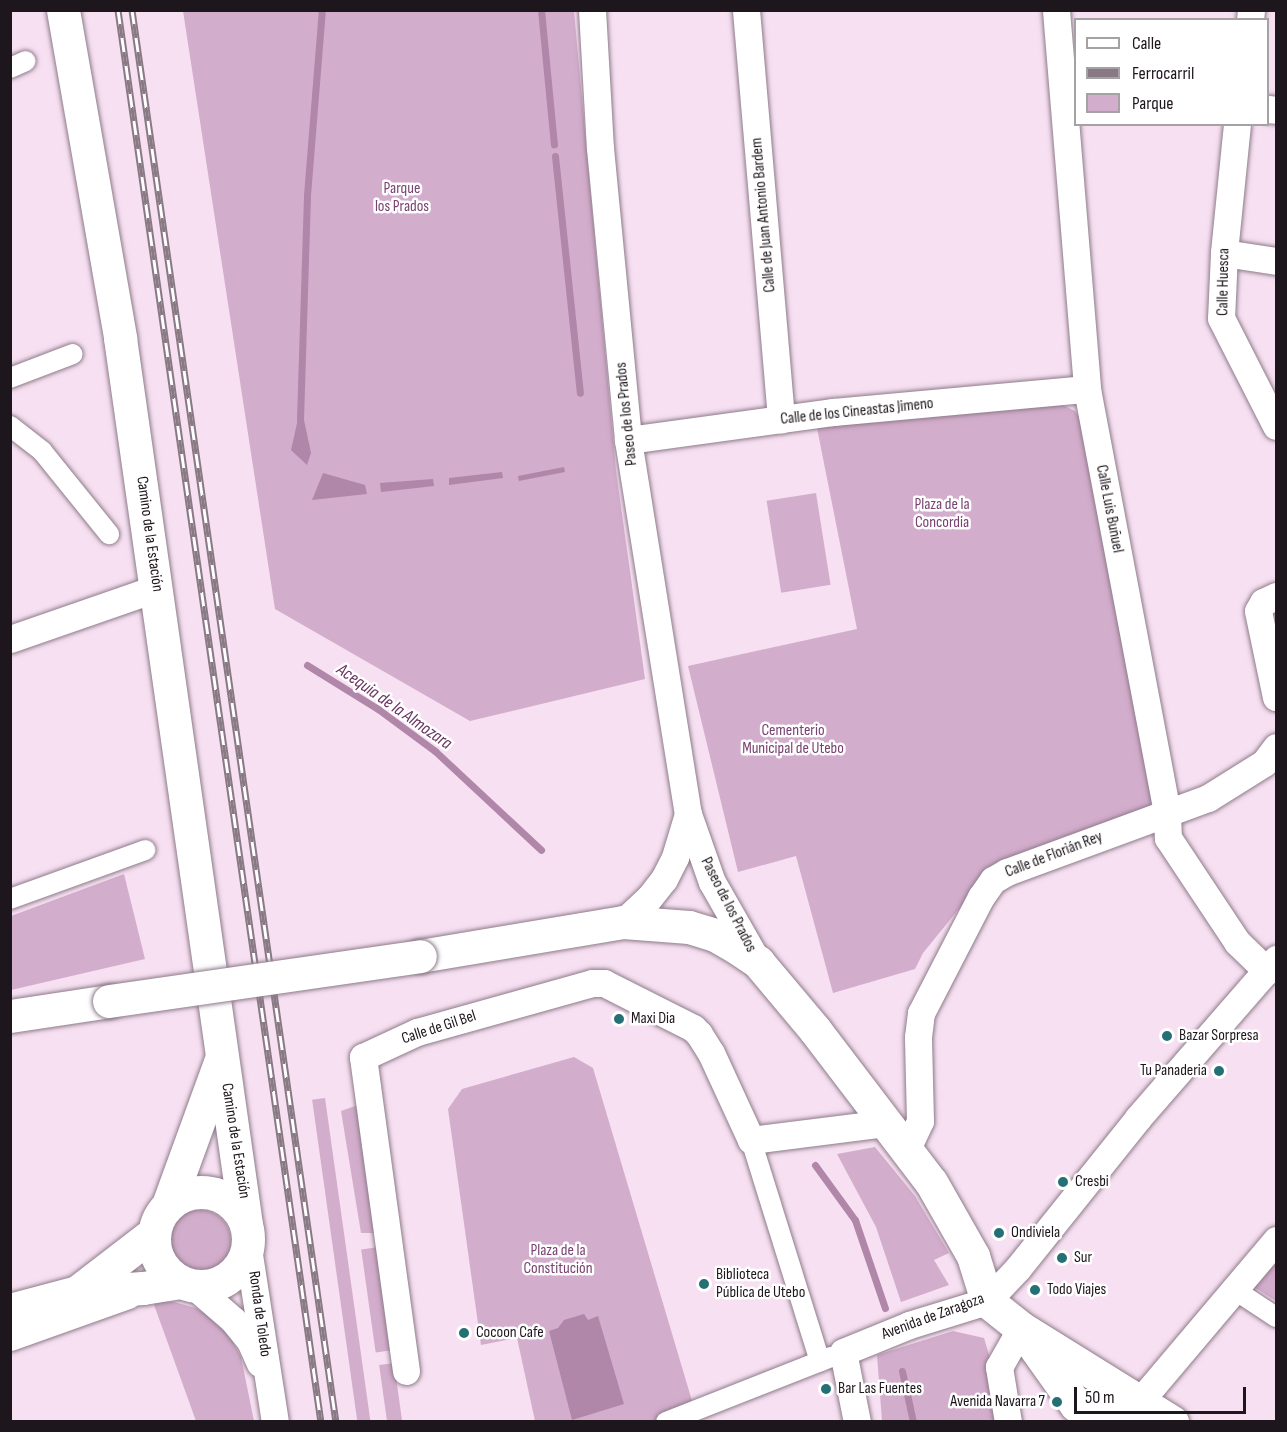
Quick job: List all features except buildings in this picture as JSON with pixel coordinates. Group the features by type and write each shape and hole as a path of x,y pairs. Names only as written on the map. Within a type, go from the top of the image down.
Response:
{"street":[{"name":"Camino de la Estación","path":"63,10 120,338 157,588 221,1059 228,1086 247,1236"},
{"name":"Paseo de los Prados","path":"592,10 600,148 628,440 688,814 712,882 758,962"},
{"name":"Calle de Juan Antonio Bardem","path":"746,10 781,420"},
{"name":"Calle Luis Buñuel","path":"1056,10 1087,389 1167,813 1168,838 1237,942 1272,965"},
{"name":"Calle Huesca","path":"1238,126 1224,253 1221,318 1276,426"},
{"path":"1224,253 1276,261"},
{"path":"10,378 73,354"},
{"name":"Calle de los Cineastas Jimeno","path":"628,440 833,412 1087,389"},
{"path":"10,426 42,451 109,534"},
{"path":"10,639 157,588"},
{"path":"1268,600 1258,614 1276,697"},
{"name":"Calle de Florián Rey","path":"906,1151 920,1121 918,1037 921,1013 993,880 1006,872 1226,789 1264,763 1276,747"},
{"name":"Paseo de los Prados","path":"623,922 664,879 675,857 688,814"},
{"path":"10,899 145,850"},
{"path":"10,1016 420,956 623,922 689,927 715,935 758,962 815,1030 939,1195 978,1267 987,1301 1021,1328 1079,1398 1156,1412 1235,1290 1276,1240"},
{"name":"Avenida de Zaragoza","path":"666,1422 909,1325 987,1301 1018,1268 1138,1118 1272,965"},
{"name":"Calle de Gil Bel","path":"406,1371 363,1057 417,1032 592,983 604,983 693,1028 699,1034 711,1053 751,1140 832,1357"},
{"name":"Camino de la Estación","path":"161,1219 221,1059"},
{"path":"751,1140 885,1123"},
{"path":"10,1310 77,1292 216,1284 234,1274 243,1262 247,1236 239,1209 227,1199 212,1192 196,1192 181,1196 161,1219 77,1292"},
{"path":"161,1219 154,1250 160,1263 187,1284"},
{"name":"Ronda de Toledo","path":"247,1236 275,1422"},
{"name":"Ronda de Toledo","path":"187,1284 233,1320 250,1341 268,1380"},
{"path":"10,1337 121,1299 143,1288"},
{"path":"1235,1290 1276,1317"},
{"path":"1008,1422 999,1367 1021,1328"},
{"path":"832,1357 857,1422"}],"green space":[{"name":"Parque los Prados","path":"183,11 574,11 616,471 645,679 470,721 275,609"},
{"name":"Plaza de la Concordia","path":"1057,402 1075,411 1083,423 1154,798 1148,808 993,867 923,953 915,969 833,993 796,856 738,872 688,666 857,629 816,423"},
{"path":"816,493 831,585 781,593 767,501"},
{"path":"124,874 145,959 11,990 11,916"},
{"name":"Plaza de la Constitución","path":"574,1057 593,1068 698,1421 535,1421 517,1338 481,1345 448,1109 462,1089"},
{"path":"325,1098 371,1422 357,1422 312,1100"},
{"path":"358,1105 377,1233 361,1233 341,1111"},
{"path":"875,1147 915,1196 949,1253 934,1260 949,1285 901,1302 876,1227 837,1154"},
{"path":"194,1210 206,1210 222,1219 229,1229 231,1241 229,1253 222,1263 206,1272 194,1272 183,1267 174,1258 169,1247 169,1235 174,1224 183,1215"},
{"path":"379,1247 393,1350 376,1352 361,1250"},
{"path":"1276,1248 1276,1301 1248,1283"},
{"path":"153,1302 174,1302 196,1308 216,1320 227,1331 241,1357 254,1421 196,1421"},
{"path":"953,1331 984,1338 993,1368 1002,1421 882,1421 877,1355"},
{"path":"394,1363 402,1421 387,1422 379,1365"}],"shaded area":[{"path":"298,419 304,420 311,453 307,465 291,450"},
{"path":"564,467 565,472 519,481 518,476"},
{"path":"502,472 503,478 449,485 449,478"},
{"path":"323,473 365,485 367,494 312,500"},
{"path":"433,479 434,486 381,492 380,483"},
{"path":"584,1314 588,1320 598,1316 624,1404 572,1420 549,1331 558,1328 564,1320"}],"waterway":[{"path":"300,419 307,195 322,10"},
{"path":"541,10 554,144"},
{"path":"555,156 580,393"},
{"name":"Acequia de la Almozara","path":"307,665 378,709 435,751 541,850"},
{"name":"Acequia de la Almozara","path":"815,1165 855,1220 885,1308"},
{"name":"Acequia de la Almozara","path":"902,1371 913,1422"}],"railway":[{"path":"118,10 321,1422"},
{"path":"132,10 336,1422"}],"place":[{"name":"Maxi Dia","path":"619,1019"},
{"name":"Bazar Sorpresa","path":"1167,1036"},
{"name":"Tu Panaderia","path":"1219,1071"},
{"name":"Cresbi","path":"1063,1182"},
{"name":"Ondiviela","path":"999,1233"},
{"name":"Sur","path":"1062,1258"},
{"name":"Biblioteca Pública de Utebo","path":"704,1284"},
{"name":"Todo Viajes","path":"1035,1290"},
{"name":"Cocoon Cafe","path":"464,1333"},
{"name":"Bar Las Fuentes","path":"826,1389"},
{"name":"Avenida Navarra 7","path":"1057,1402"}],"park label":[{"name":"Cementerio Municipal de Utebo","path":"793,740"}]}
